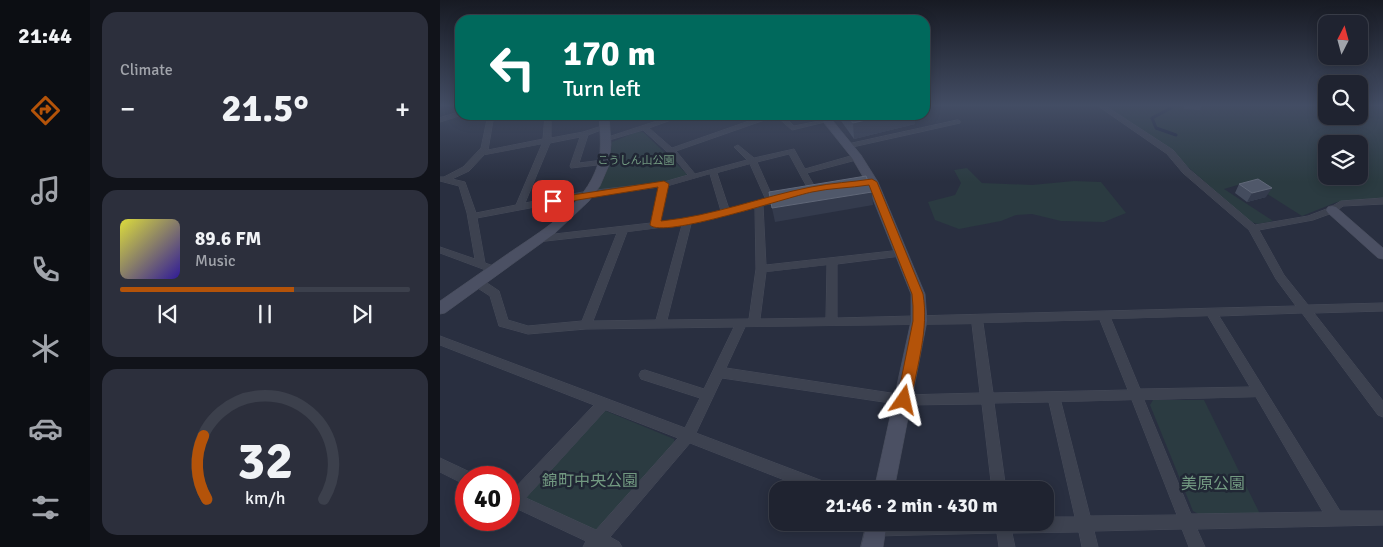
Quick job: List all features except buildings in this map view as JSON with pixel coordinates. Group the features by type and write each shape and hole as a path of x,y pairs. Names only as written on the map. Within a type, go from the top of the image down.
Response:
{"street":[{"path":"442,181 466,169 486,149 489,131"},
{"path":"519,207 547,142 547,131"},
{"path":"482,153 547,142 595,131"},
{"path":"440,309 568,215 588,194 602,171 605,131"},
{"path":"606,139 633,131"},
{"path":"648,131 678,157 693,177"},
{"path":"670,151 729,131"},
{"path":"835,131 852,152 868,183 918,294 919,321 886,481"},
{"path":"803,172 852,152 928,131"},
{"path":"1138,131 1170,152 1186,171 1253,228 1280,277 1383,411"},
{"path":"585,134 574,166 603,162"},
{"path":"738,148 753,161 771,202"},
{"path":"472,216 588,194 664,184 791,152 812,190"},
{"path":"712,171 726,213"},
{"path":"442,181 462,184 472,216 480,264"},
{"path":"655,225 664,184"},
{"path":"537,239 686,222 787,197"},
{"path":"1253,228 1310,218 1332,210 1340,204 1383,201"},
{"path":"594,543 688,436 718,372 748,323 761,269 760,205"},
{"path":"1332,210 1383,255"},
{"path":"660,324 686,222"},
{"path":"586,325 623,229"},
{"path":"440,250 495,270"},
{"path":"761,269 901,253"},
{"path":"831,322 832,260"},
{"path":"477,282 495,294 503,323 528,330 586,325 919,321 1383,307"},
{"path":"1211,312 1336,519"},
{"path":"1104,316 1197,547"},
{"path":"977,319 998,481"},
{"path":"440,340 805,481"},
{"path":"718,372 904,400 1259,392"},
{"path":"645,375 707,395"},
{"path":"1054,396 1090,547"},
{"path":"520,491 604,403"},
{"path":"440,465 455,472"},
{"path":"520,503 594,543 614,547"},
{"path":"1054,524 1383,518"},
{"path":"875,532 891,531"},
{"path":"1005,531 1007,547"}],"green space":[{"name":"こうしん山公園","path":"639,131 643,132 687,174 685,177 601,191 598,189 608,166 612,142"},
{"path":"1138,131 1383,131 1383,198 1337,202 1302,216 1248,182 1224,189 1273,221 1258,224 1251,222 1182,162"},
{"path":"967,168 982,183 1032,185 1074,181 1101,182 1126,213 1104,222 1061,221 1032,214 1016,215 1001,221 959,229 935,220 928,202 955,195 961,183 954,170"},
{"name":"美原公園","path":"1153,400 1204,400 1260,514 1202,516 1193,511 1150,405"},
{"name":"錦町中央公園","path":"606,411 674,439 675,445 602,528 593,530 523,497 597,415"}],"waterway":[{"path":"1163,131 1176,135"}],"route":[{"path":"553,201 588,194 664,184 655,225 686,222 726,213 812,189 872,182 918,294 920,306 919,321 904,400"}]}
